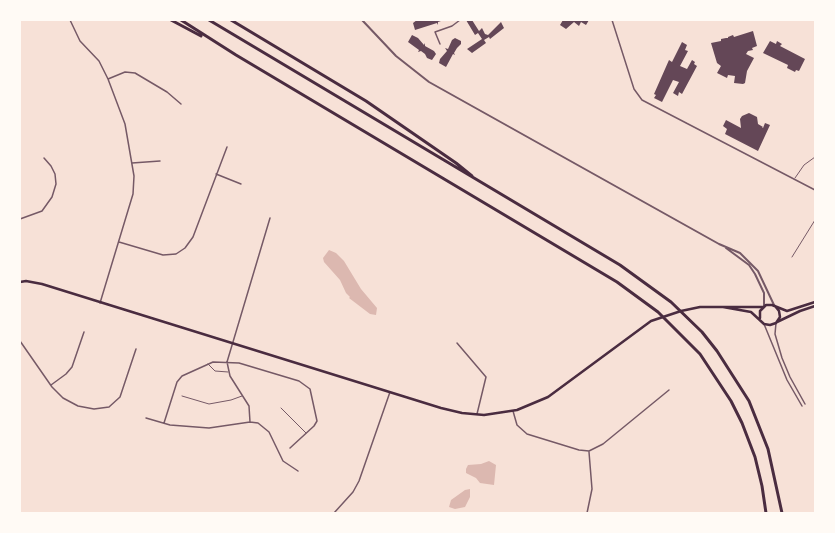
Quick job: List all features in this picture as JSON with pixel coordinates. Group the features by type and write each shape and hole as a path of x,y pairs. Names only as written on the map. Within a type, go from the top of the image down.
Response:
{"highway":[{"path":"171,20 210,39"},
{"path":"181,20 210,39 604,274 634,293 658,312 700,354 731,401 742,423 755,457 762,486 766,513"},
{"path":"209,20 638,277 666,298 702,332 728,365 755,414 772,462 782,513"},
{"path":"231,20 366,101 456,163 479,182"}],"main road":[{"path":"20,282 26,281 42,284 390,392 454,411 477,414 513,411 534,404 555,393 647,323 681,311 706,307 764,306 774,306 787,311 815,302"},
{"path":"761,320 759,314 764,306"},
{"path":"774,306 780,314 776,323"},
{"path":"722,307 751,312 764,324 770,325 800,311 815,306"}],"street":[{"path":"70,20 80,40 99,61 108,78 124,120 134,178 133,192 100,303"},
{"path":"362,20 396,56 429,82 725,247 740,253 751,263 763,279 774,306"},
{"path":"440,44 435,32 452,26 460,20"},
{"path":"612,20 634,89 642,100 815,190"},
{"path":"108,78 125,72 135,73 167,92 181,104"},
{"path":"119,242 163,255 174,254 181,251 188,245 193,237 227,147"},
{"path":"20,218 42,211 52,197 56,184 55,174 51,166 44,158"},
{"path":"132,163 160,161"},
{"path":"216,174 241,184"},
{"path":"250,422 249,406 228,372 227,362 270,218"},
{"path":"725,247 748,265 755,274 764,293 764,306"},
{"path":"776,323 775,334 782,358 790,377 805,404"},
{"path":"764,324 787,380 802,406"},
{"path":"51,385 66,374 72,367 84,332"},
{"path":"20,341 51,385 63,398 78,406 98,409 109,407 116,402 123,392 136,349"},
{"path":"457,343 486,377 477,414"},
{"path":"164,423 180,378 213,362 243,364 299,381 307,385 312,393 317,418 314,426 290,448"},
{"path":"513,411 519,428 527,434 572,449 589,451 603,444 669,390"},
{"path":"334,513 352,493 359,481 390,392"},
{"path":"146,418 164,423 209,428 250,422 261,424 266,428 283,461 298,471"},
{"path":"587,513 592,489 589,451"}],"lane":[{"path":"794,179 804,165 815,157"},
{"path":"792,257 815,220"},
{"path":"207,364 215,371 228,372"},
{"path":"182,396 209,404 231,400 242,396"},
{"path":"281,408 306,433"}],"shaded area":[{"path":"329,250 336,253 344,261 361,289 377,308 376,315 370,314 349,298 350,297 346,293 340,280 324,262 323,258"},
{"path":"489,461 496,465 494,485 480,483 476,478 466,473 468,465 481,464"},
{"path":"470,489 470,497 465,507 455,509 449,507 451,500 465,490"}],"building":[{"path":"417,20 444,20 438,22 438,25 437,23 415,30 413,23"},
{"path":"466,20 472,20 479,31 482,28 485,34 488,35 501,22 504,28 490,39 489,37 484,40 486,43 472,53 467,49 482,39 478,33 475,35"},
{"path":"563,20 589,20 586,25 581,22 579,26 574,22 566,29 560,25"},
{"path":"753,31 757,46 752,48 753,50 748,51 746,54 754,58 747,71 745,83 734,83 735,76 728,75 727,78 717,73 721,66 717,63 711,43 721,41 721,39 728,38 733,35 734,37"},
{"path":"412,35 418,38 424,45 425,43 425,46 434,51 436,54 432,60 427,58 421,51 418,52 419,50 408,42"},
{"path":"455,38 461,41 461,44 454,53 455,55 453,54 446,67 439,63 440,59 447,51 445,48 448,49 452,40"},
{"path":"770,41 776,44 777,41 782,44 780,46 805,59 799,71 796,70 795,72 787,68 788,65 763,53"},
{"path":"682,42 687,45 685,50 688,51 680,66 687,69 692,60 697,66 682,94 679,92 678,96 673,93 679,82 673,80 662,102 654,98 656,95 654,94 669,60 672,62"},
{"path":"749,113 757,117 758,124 763,127 762,128 763,128 765,123 770,125 758,151 725,134 727,129 723,126 726,120 741,128 740,119 742,116"}]}
